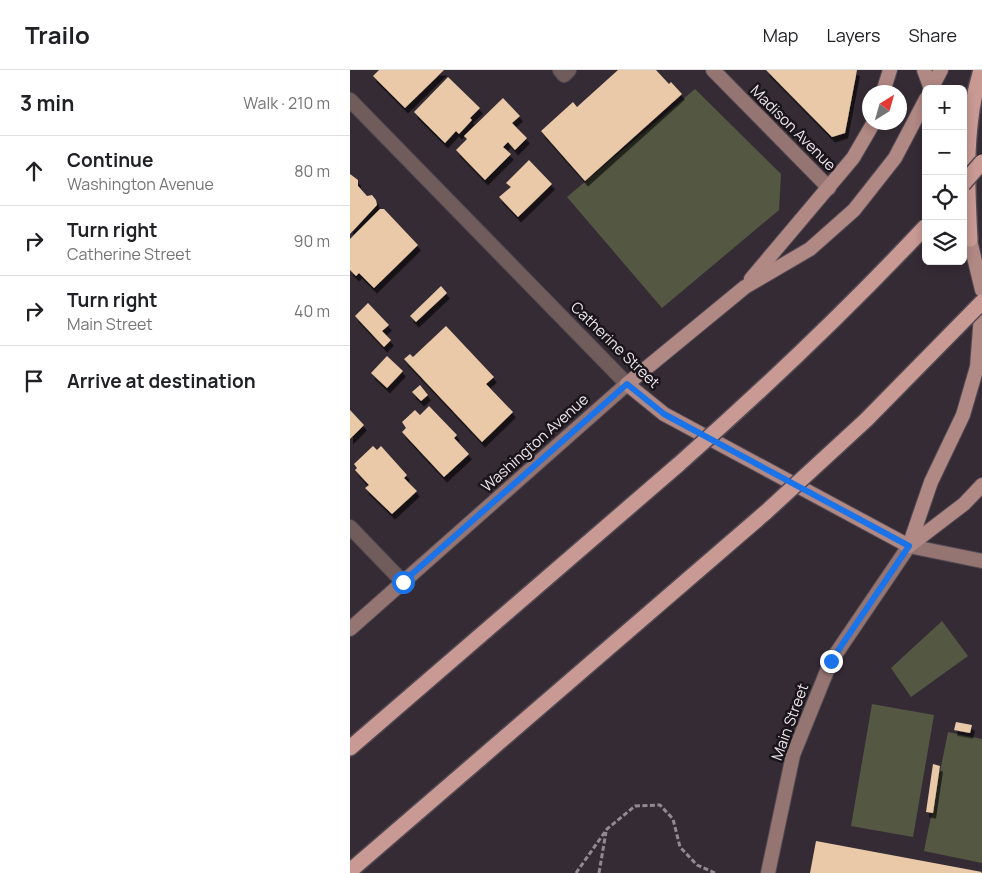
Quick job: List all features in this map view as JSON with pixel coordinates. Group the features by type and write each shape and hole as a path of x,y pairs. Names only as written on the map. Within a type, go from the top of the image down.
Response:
{"highway":[{"path":"970,239 968,153 973,103 981,70"},
{"path":"967,179 982,162"},
{"path":"350,748 679,464 787,367 846,310 922,230"},
{"path":"350,872 766,512 866,420 982,302"}],"main road":[{"name":"Madison Avenue","path":"713,70 829,188"},
{"path":"885,85 890,70"},
{"path":"924,70 930,85"},
{"path":"933,85 941,70"},
{"name":"Washington Avenue","path":"350,629 627,384 745,287 810,249 854,210 895,158 922,107"},
{"path":"829,188 853,158 869,130"},
{"name":"Washington Avenue","path":"745,287 829,188"},
{"path":"965,220 982,290"},
{"name":"Main Street","path":"768,873 793,755 831,661 909,546 932,482 963,415 977,367 982,302"},
{"name":"Catherine Street","path":"627,384 664,414 909,546"},
{"name":"Main Street","path":"909,546 964,504 982,485"},
{"path":"909,546 982,561"}],"street":[{"path":"560,70 564,74 569,70"},
{"name":"Catherine Street","path":"350,100 627,384"},
{"path":"350,527 403,582"}],"path":[{"path":"576,873 606,828 635,806 660,805 673,819 680,846 696,864 715,873"},
{"path":"599,873 606,828"}],"green space":[{"path":"695,89 781,174 779,210 662,308 567,197"},
{"path":"942,621 968,656 911,697 891,668"},
{"path":"872,704 934,715 913,837 851,826"},
{"path":"948,732 982,739 982,863 924,851"}],"building":[{"path":"379,70 444,70 405,108 373,76"},
{"path":"618,70 656,70 682,94 585,181 541,131 573,102 577,107"},
{"path":"766,70 857,70 845,133 832,137"},
{"path":"448,77 480,108 459,134 456,131 445,143 414,112"},
{"path":"503,98 520,116 512,123 527,138 515,150 508,142 503,147 511,154 485,180 456,150 467,139 464,136"},
{"path":"529,160 552,184 518,217 499,197 511,187 506,183"},
{"path":"350,174 358,180 358,186 367,196 372,195 377,205 350,234"},
{"path":"380,209 384,209 418,245 374,288 359,273 356,276 350,270 350,239"},
{"path":"441,286 447,293 416,322 410,316"},
{"path":"368,303 389,325 382,331 391,340 384,347 355,316"},
{"path":"446,326 494,377 486,384 513,412 482,442 404,359 410,354 413,357"},
{"path":"387,356 403,371 387,388 371,373"},
{"path":"420,385 428,395 421,401 412,392"},
{"path":"429,406 457,435 454,438 469,454 444,477 402,432 406,428 402,422 415,410 420,415"},
{"path":"350,410 364,425 350,439"},
{"path":"373,446 377,450 381,446 407,475 404,478 417,491 392,514 365,488 369,485 355,470 357,468 354,464"},
{"path":"956,722 972,725 970,733 954,730"},
{"path":"933,764 940,766 933,813 926,812"},
{"path":"816,841 982,872 810,873"}],"route":[{"path":"403,582 627,384 664,414 909,546 831,661"}]}
